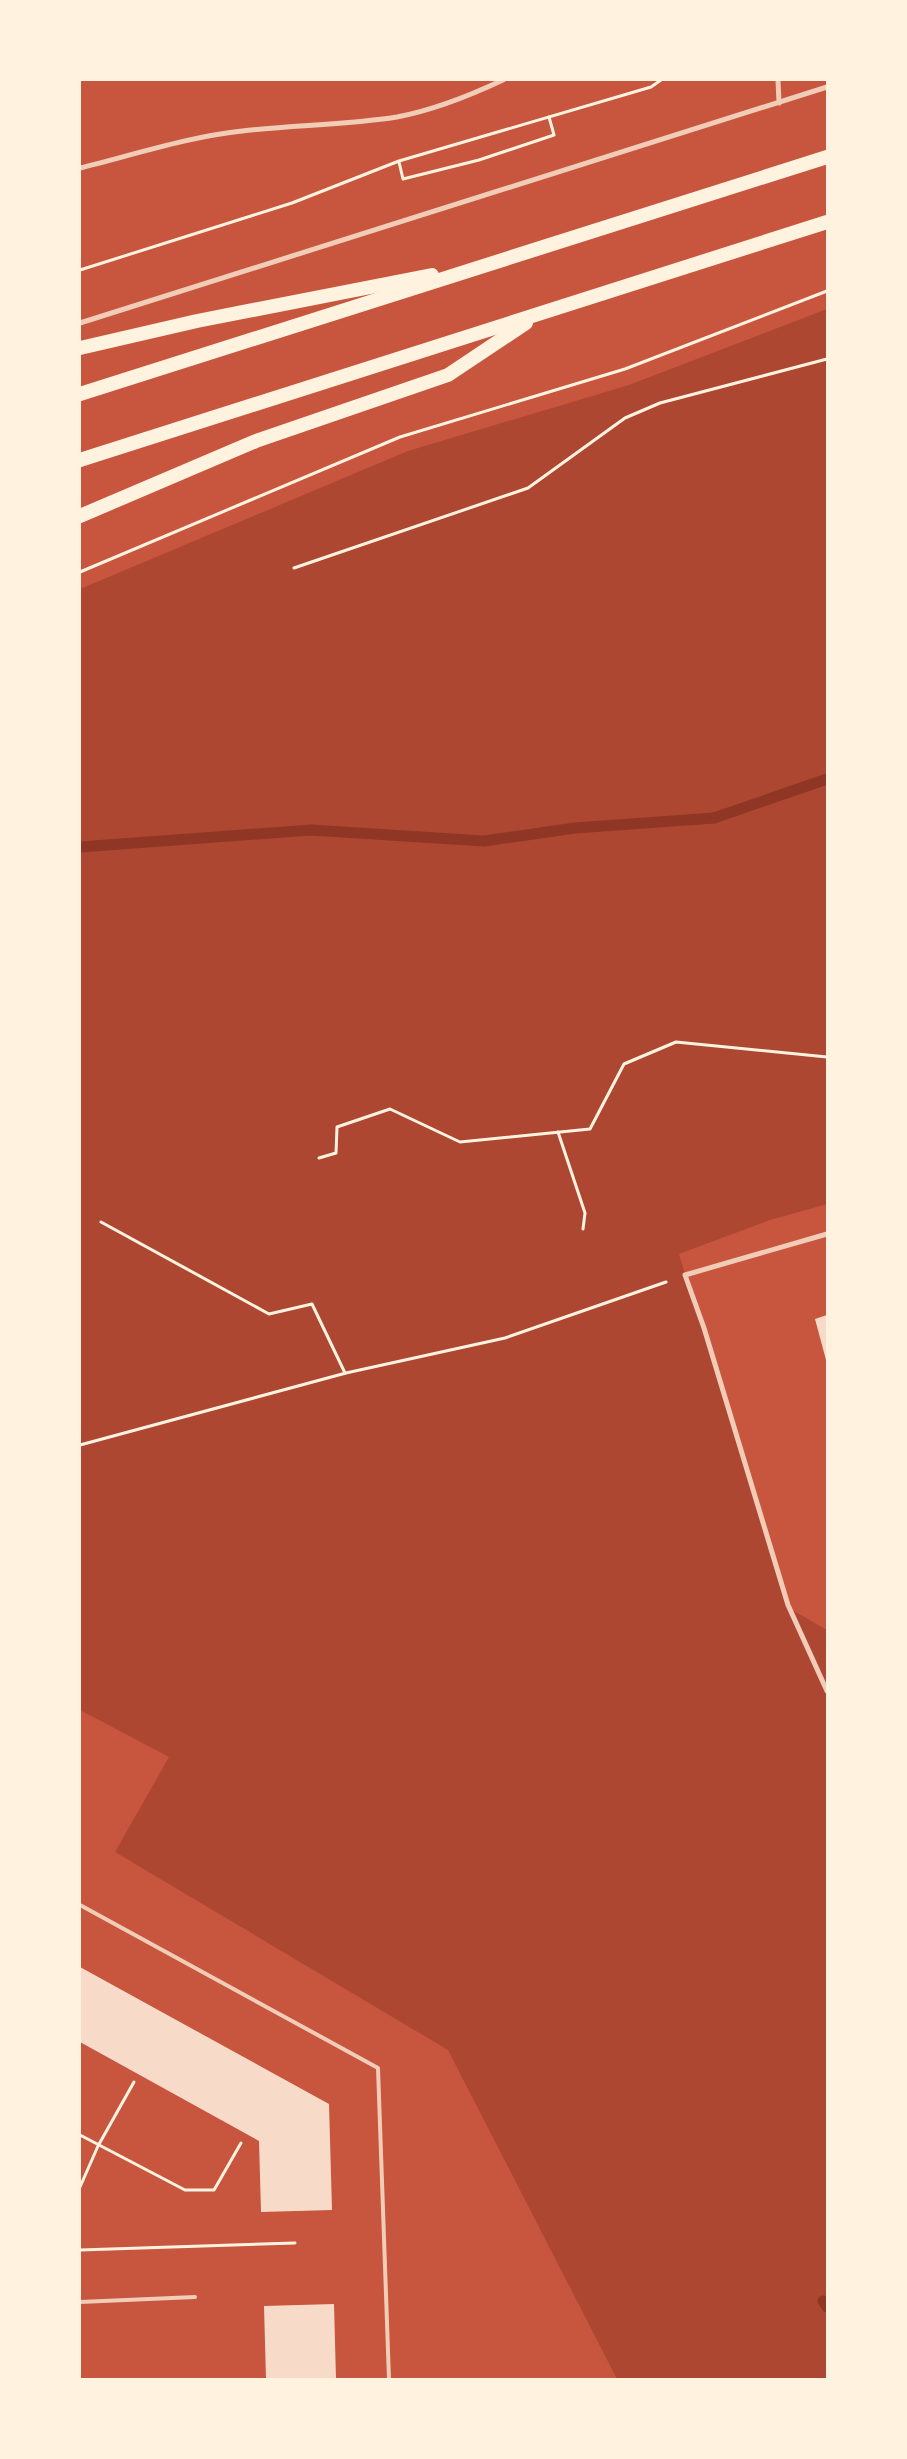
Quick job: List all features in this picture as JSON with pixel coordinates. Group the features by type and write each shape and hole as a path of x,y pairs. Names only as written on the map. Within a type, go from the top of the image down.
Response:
{"highway":[{"path":"80,394 827,157"},
{"path":"80,460 827,222"},
{"path":"80,348 207,319 499,261"},
{"path":"80,516 256,441 448,375 542,313"}],"street":[{"path":"80,168 205,137 241,131 396,117 437,107 504,80"},
{"path":"778,80 779,103"},
{"path":"80,323 827,87"},
{"path":"827,1234 685,1275 704,1328 788,1605 827,1691"}],"lane":[{"path":"80,1905 378,2068 389,2379"},
{"path":"80,2302 194,2297"}],"path":[{"path":"80,270 292,203 399,161 651,88 661,80"},
{"path":"399,161 403,179 479,160 554,134 549,117"},
{"path":"80,572 400,437 625,369 827,291"},
{"path":"294,568 528,488 557,469 625,418 660,403 827,359"},
{"path":"320,1158 336,1152 337,1127 390,1109 460,1142 590,1129 624,1064 676,1042 827,1057"},
{"path":"558,1132 584,1213 584,1229"},
{"path":"101,1222 269,1314 312,1304 346,1373"},
{"path":"80,1445 346,1373 505,1338 685,1275"},
{"path":"80,2187 98,2146 134,2082"},
{"path":"80,2135 185,2190 214,2190 241,2143"},
{"path":"80,2250 295,2243"}],"shaded area":[{"path":"827,309 827,1204 770,1220 679,1254 787,1607 827,1630 827,2379 617,2379 448,2050 115,1852 169,1757 80,1710 80,589 408,451 629,385"}],"building":[{"path":"827,1315 827,1360 826,1360 815,1319"},
{"path":"80,1967 329,2104 332,2210 261,2212 259,2141 80,2042"},
{"path":"334,2304 336,2379 266,2379 264,2306"}],"waterway":[{"path":"80,847 311,830 484,841 575,828 714,818 827,779"},
{"path":"823,2301 827,2307"}]}
